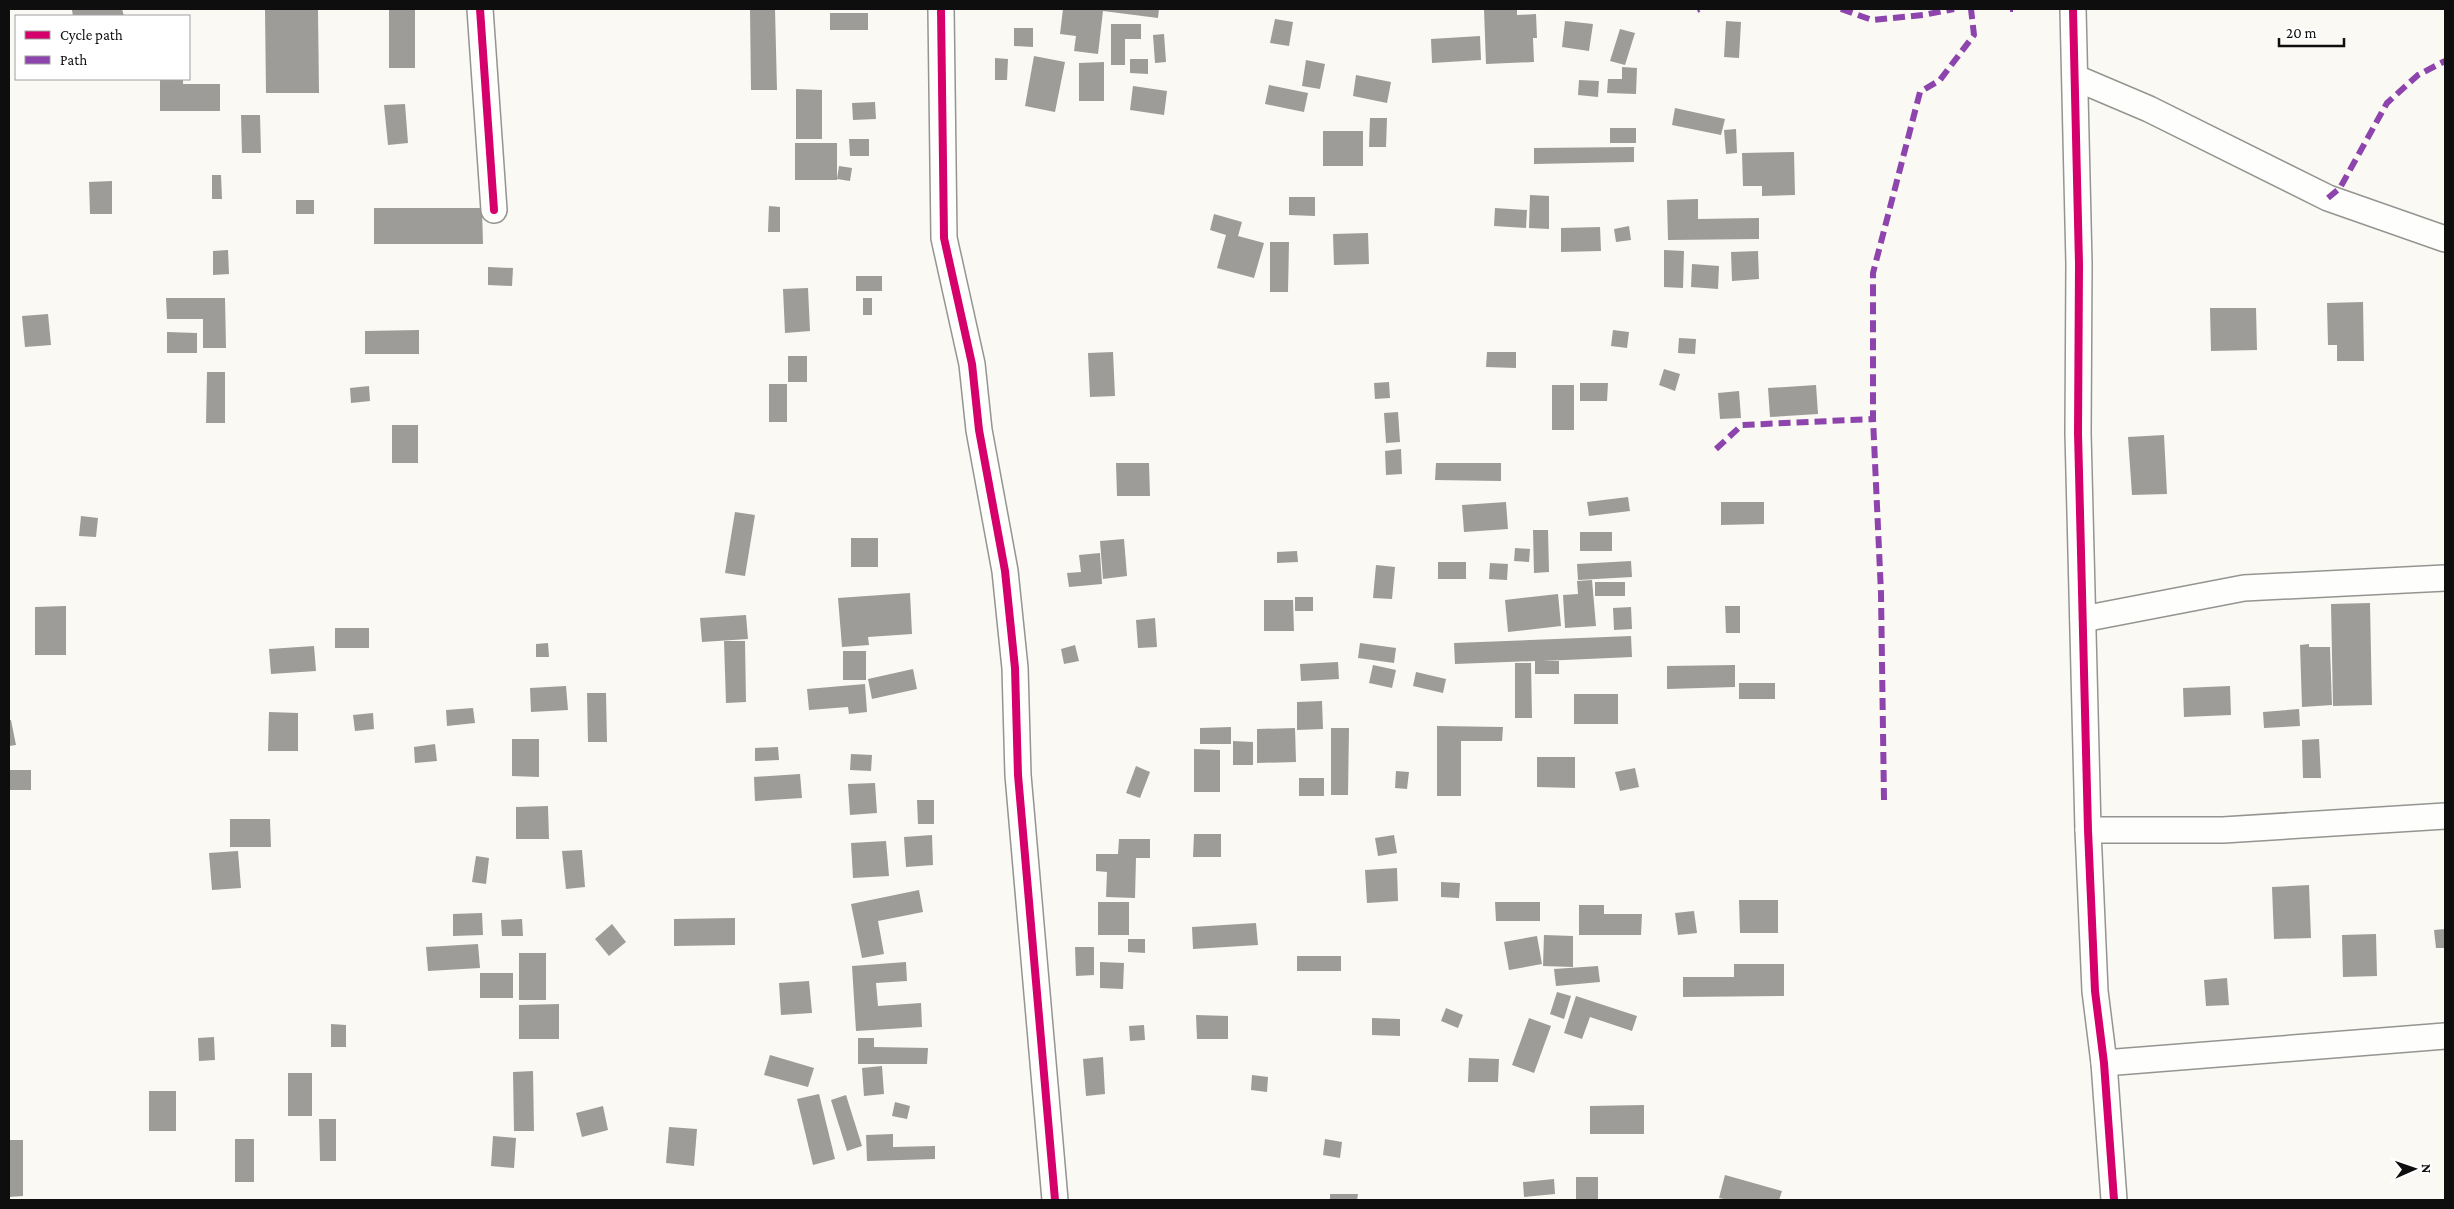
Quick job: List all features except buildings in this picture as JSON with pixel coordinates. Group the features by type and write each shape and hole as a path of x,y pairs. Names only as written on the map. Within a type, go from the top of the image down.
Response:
{"street":[{"path":"480,9 494,210"},
{"path":"941,9 944,238 972,364 979,430 1005,571 1015,668 1018,775 1055,1200"},
{"path":"2073,9 2079,264 2078,433 2088,830 2095,991 2104,1064 2114,1200"},
{"path":"2076,78 2148,109 2328,198 2445,239"},
{"path":"2083,619 2244,588 2445,578"},
{"path":"2088,830 2223,830 2445,816"},
{"path":"2104,1064 2445,1036"}],"marked path":[{"path":"1841,9 1872,20 1923,15 1954,9"},
{"path":"1884,800 1881,593 1873,419 1873,273 1920,92 1940,80 1974,35 1971,9"},
{"path":"2328,198 2340,188 2387,103 2418,75 2445,61"},
{"path":"1716,449 1742,425 1873,419"}],"cycle path":[{"path":"480,9 494,210"},
{"path":"941,9 944,238 972,364 979,430 1005,571 1015,668 1018,775 1055,1200"},
{"path":"2073,9 2079,264 2078,433 2088,830 2095,991 2104,1063 2114,1200"}]}
